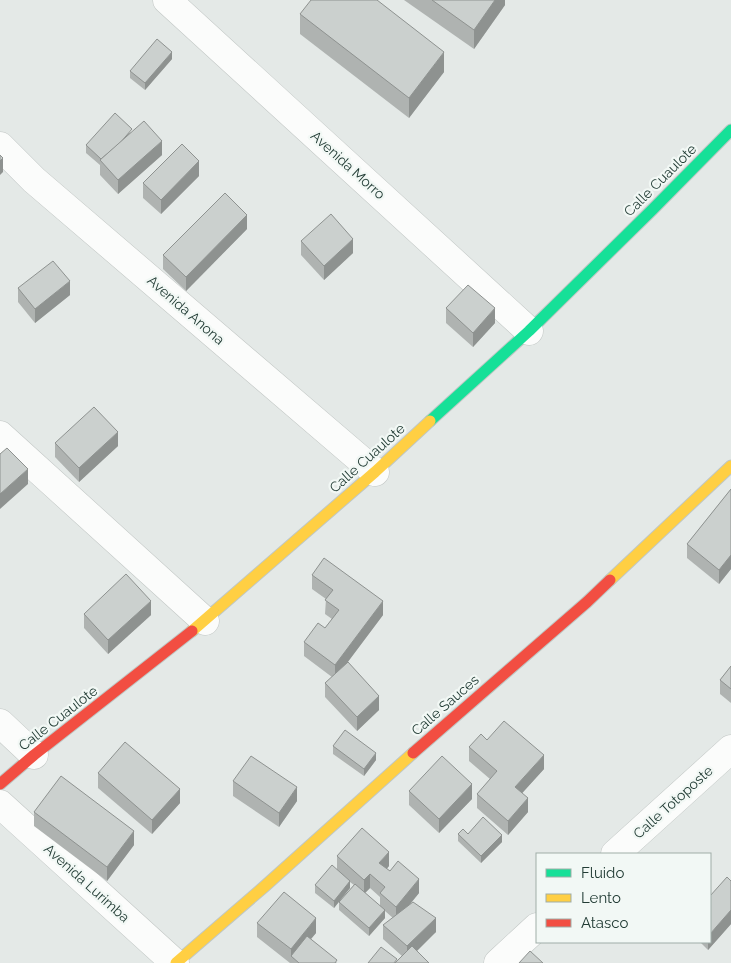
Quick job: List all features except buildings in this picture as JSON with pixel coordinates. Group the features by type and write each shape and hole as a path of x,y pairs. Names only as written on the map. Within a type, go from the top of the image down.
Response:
{"street":[{"name":"Avenida Morro","path":"167,0 529,331"},
{"name":"Calle Cuaulote","path":"0,784 34,755 206,621 375,472 529,331 653,210 731,130"},
{"name":"Avenida Anona","path":"0,146 34,180 375,472"},
{"path":"0,435 206,621"},
{"name":"Calle Sauces","path":"175,963 265,886 394,769 587,602 731,466"},
{"path":"0,723 34,755"},
{"name":"Calle Totoposte","path":"616,853 731,750"},
{"name":"Avenida Lurimba","path":"0,804 175,963"},
{"path":"498,963 536,928"}],"traffic: fast":[{"path":"430,421 529,331 731,130"}],"traffic: slow":[{"path":"192,631 375,472 430,421"},
{"path":"610,580 731,466"},
{"path":"176,963 413,753"}],"traffic: jam":[{"path":"413,753 610,580"},
{"path":"0,784 192,631"}]}
